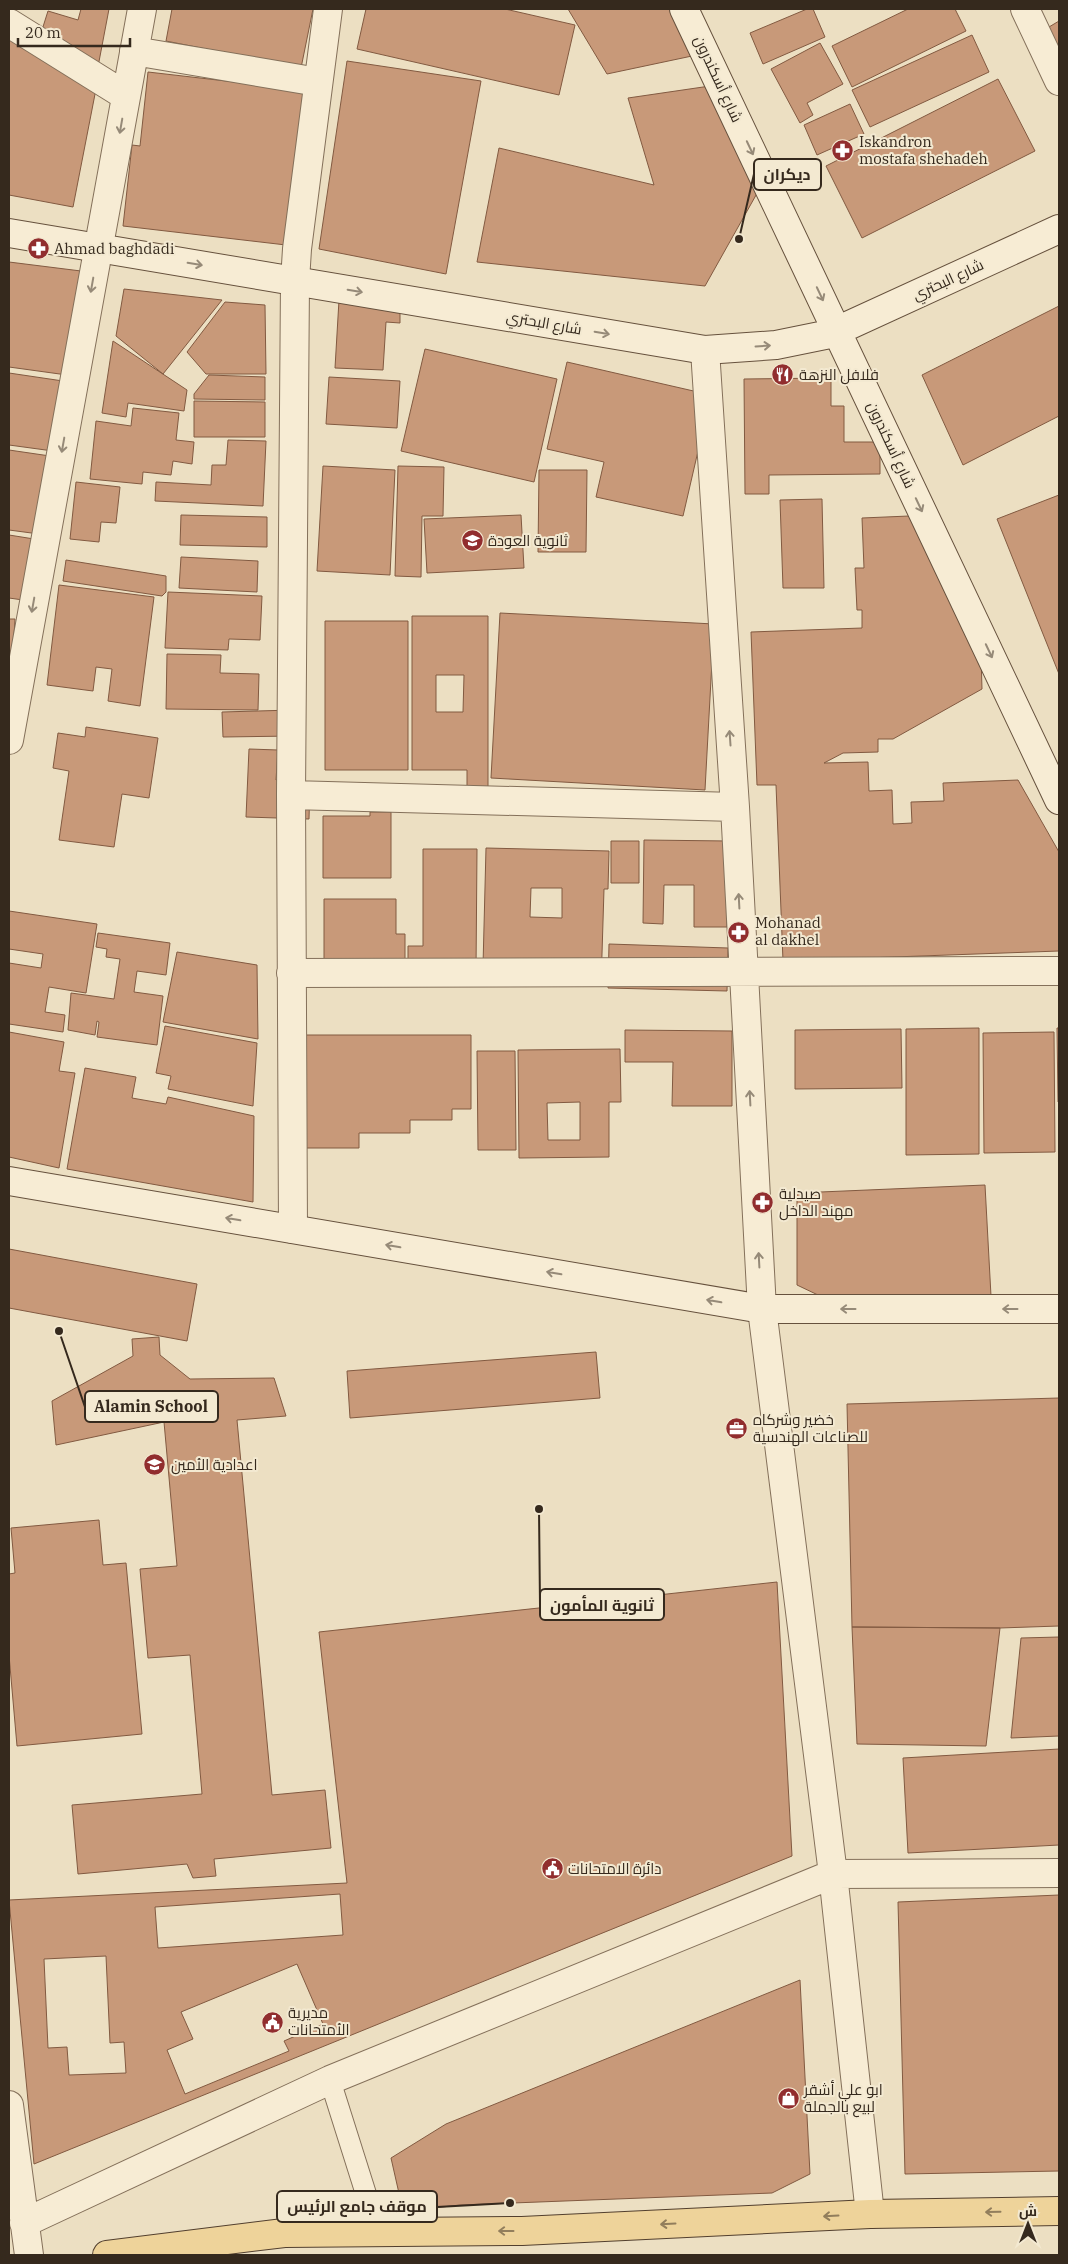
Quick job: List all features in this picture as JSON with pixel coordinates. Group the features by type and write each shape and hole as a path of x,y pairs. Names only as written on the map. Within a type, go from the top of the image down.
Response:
{"main road":[{"path":"107,2255 284,2233 522,2231 870,2214 1059,2211"}],"street":[{"path":"9,740 142,9"},
{"path":"293,1229 291,795 295,281 297,249 328,9"},
{"name":"شارع أسكندرون","path":"684,9 1059,800"},
{"path":"1025,9 1059,81"},
{"path":"9,23 126,96"},
{"path":"134,51 318,82"},
{"name":"شارع البحتري","path":"9,233 706,350 776,345 837,331 1059,229"},
{"path":"706,350 735,807 762,1309 833,1874 870,2214"},
{"path":"291,795 735,807"},
{"path":"291,973 1059,971"},
{"path":"9,1181 762,1309 1059,1309"},
{"path":"24,2223 330,2080 833,1874 1059,1873"},
{"path":"9,2105 29,2255"}],"lane":[{"path":"330,2080 378,2232"}],"building":[{"path":"81,9 109,9 97,72 42,30 48,11 78,20"},
{"path":"172,9 313,9 301,68 166,41"},
{"path":"366,9 505,9 575,25 559,95 357,49"},
{"path":"568,9 670,9 692,56 607,74"},
{"path":"807,9 813,9 825,37 763,64 750,33"},
{"path":"908,9 955,9 966,31 852,87 832,46"},
{"path":"1059,21 1059,58 1044,30"},
{"path":"9,31 96,89 73,207 9,195"},
{"path":"972,35 989,72 870,127 852,90"},
{"path":"820,43 843,84 807,103 813,115 800,123 771,69"},
{"path":"347,61 481,81 446,274 319,249"},
{"path":"148,72 304,90 286,245 123,226 132,145 140,146"},
{"path":"998,79 1035,151 862,238 826,166"},
{"path":"710,86 760,188 705,286 477,262 499,148 654,185 628,98"},
{"path":"850,104 864,134 817,155 804,125"},
{"path":"9,262 81,271 67,375 9,367"},
{"path":"124,289 222,300 163,374 116,336"},
{"path":"339,300 400,310 400,323 386,322 383,370 335,368"},
{"path":"225,302 265,305 266,374 206,374 187,352"},
{"path":"1059,306 1059,416 963,465 922,375"},
{"path":"113,341 187,390 184,411 128,403 126,417 102,413"},
{"path":"425,349 557,379 534,482 401,451"},
{"path":"567,362 711,395 683,516 596,497 604,462 547,449"},
{"path":"9,373 63,381 53,451 9,445"},
{"path":"209,375 265,377 265,400 194,399 194,394"},
{"path":"329,377 400,381 397,428 326,424"},
{"path":"831,378 831,406 844,406 844,442 880,442 880,474 769,475 769,494 745,494 744,379"},
{"path":"194,401 265,402 265,437 194,437"},
{"path":"133,408 179,413 176,440 194,442 192,464 173,461 171,475 143,472 142,484 90,479 96,421 131,426"},
{"path":"228,440 266,441 263,506 155,501 156,482 211,485 212,465 226,465"},
{"path":"9,450 50,456 39,534 9,530"},
{"path":"323,466 395,470 390,575 317,571"},
{"path":"398,466 444,467 443,516 422,516 421,577 395,576"},
{"path":"539,470 587,470 586,552 538,552"},
{"path":"76,482 120,487 116,523 101,522 99,542 70,539"},
{"path":"1059,495 1059,674 997,519"},
{"path":"822,499 824,588 783,588 780,500"},
{"path":"181,515 267,517 267,547 180,545"},
{"path":"521,515 524,568 427,573 424,519"},
{"path":"909,516 988,656 981,656 982,689 893,739 878,739 878,752 843,753 824,763 868,762 869,791 892,790 893,824 912,823 911,802 944,801 943,783 1018,780 1059,852 1059,951 783,961 776,785 757,785 751,632 862,628 862,610 857,610 855,568 864,568 862,518"},
{"path":"9,535 34,539 23,600 9,598"},
{"path":"181,557 258,561 257,592 179,588"},
{"path":"66,560 166,576 166,592 162,596 63,581"},
{"path":"59,585 154,597 140,706 108,701 112,669 96,667 93,691 47,685"},
{"path":"168,592 262,596 260,640 229,639 228,650 165,648"},
{"path":"500,613 714,624 705,790 491,778"},
{"path":"412,616 488,616 488,787 467,787 467,770 412,770","holes":["436,675 464,675 463,712 436,712"]},
{"path":"9,619 15,619 11,685 9,690"},
{"path":"325,621 408,621 408,770 325,770"},
{"path":"167,654 221,655 220,673 259,674 258,710 166,709"},
{"path":"293,710 294,736 223,737 222,712"},
{"path":"86,727 158,738 149,798 122,794 114,847 59,840 69,771 53,768 58,733 85,737"},
{"path":"249,749 278,750 276,780 310,782 309,819 246,817"},
{"path":"370,812 391,812 391,878 323,878 323,816 370,816"},
{"path":"644,840 728,841 727,927 694,927 694,885 664,885 663,924 643,923"},
{"path":"611,841 639,841 639,883 611,883"},
{"path":"486,848 609,851 608,889 604,889 601,986 483,966","holes":["531,888 562,888 562,918 530,917"]},
{"path":"423,849 477,849 476,971 408,971 408,946 423,946"},
{"path":"324,899 396,899 396,934 405,934 405,971 324,967"},
{"path":"9,911 97,924 86,993 49,987 45,1012 65,1015 63,1032 9,1024 9,963 41,968 43,954 9,949"},
{"path":"98,933 170,943 166,975 137,971 134,992 163,996 157,1045 97,1037 99,1022 97,1021 95,1035 68,1030 71,993 114,999 120,959 106,957 107,949 96,947"},
{"path":"609,944 728,948 727,991 608,988"},
{"path":"177,952 257,965 258,1039 163,1022"},
{"path":"165,1026 257,1043 253,1106 168,1089 171,1076 156,1073"},
{"path":"979,1028 979,1154 906,1155 906,1029"},
{"path":"1057,1028 1059,1028 1059,1102 1058,1102"},
{"path":"901,1029 902,1088 795,1089 795,1030"},
{"path":"625,1030 732,1031 732,1106 672,1106 673,1062 625,1062"},
{"path":"9,1032 64,1042 59,1071 75,1073 59,1168 9,1157"},
{"path":"1054,1032 1055,1152 984,1153 983,1033"},
{"path":"306,1035 471,1035 471,1109 452,1109 452,1120 410,1120 410,1133 359,1133 359,1148 306,1148"},
{"path":"620,1049 621,1102 609,1102 609,1157 519,1158 518,1050","holes":["580,1102 580,1140 548,1140 547,1103"]},
{"path":"477,1051 515,1051 516,1150 478,1150"},
{"path":"85,1068 136,1077 132,1098 166,1104 168,1097 254,1116 253,1202 67,1169"},
{"path":"985,1185 991,1296 818,1295 797,1285 797,1193"},
{"path":"9,1249 197,1284 187,1341 9,1308"},
{"name":"اعدادية الأمين","path":"159,1337 160,1355 190,1379 274,1378 286,1416 237,1420 272,1795 325,1790 331,1848 214,1859 216,1876 193,1878 187,1864 78,1874 72,1805 202,1794 190,1655 148,1658 140,1569 177,1566 164,1422 56,1445 52,1401 133,1356 132,1339"},
{"path":"596,1352 600,1398 350,1418 347,1371"},
{"path":"1059,1398 1059,1626 1000,1628 852,1627 847,1404"},
{"path":"99,1520 103,1565 126,1563 142,1734 17,1746 9,1655 9,1574 15,1573 11,1528"},
{"name":"دائرة الامتحانات","path":"777,1582 792,1856 34,2164 9,1900 347,1883 319,1632"},
{"path":"852,1627 1000,1628 986,1746 857,1744"},
{"path":"1059,1637 1059,1736 1011,1738 1021,1638"},
{"path":"1059,1749 1059,1845 908,1853 903,1758"},
{"path":"340,1894 343,1935 158,1948 155,1907"},
{"path":"1059,1895 1059,2171 905,2174 898,1902"},
{"path":"106,1956 110,2043 124,2042 126,2073 69,2075 67,2047 48,2048 44,1959"},
{"path":"297,1964 323,2024 284,2041 289,2051 185,2094 167,2050 193,2039 181,2012"},
{"path":"800,1980 810,2174 772,2193 461,2205 403,2211 391,2158 446,2124"}],"place":[{"name":"Iskandron mostafa shehadeh","path":"843,151"},
{"name":"ديكران","path":"739,239"},
{"name":"Ahmad baghdadi","path":"38,249"},
{"name":"فلافل النزهة","path":"783,375"},
{"name":"ثانوية العودة","path":"472,541"},
{"name":"Mohanad al dakhel","path":"739,932"},
{"name":"صيدلية مهند الداخل","path":"763,1203"},
{"name":"Alamin School","path":"59,1331"},
{"name":"خضير وشركاه للصناعات الهندسية","path":"737,1429"},
{"name":"اعدادية الأمين","path":"155,1465"},
{"name":"ثانوية المأمون","path":"539,1509"},
{"name":"دائرة الامتحانات","path":"552,1869"},
{"name":"مديرية الأمتحانات","path":"272,2022"},
{"name":"ابو علي أشقر لبيع بالجملة","path":"788,2099"},
{"name":"موقف جامع الرئيس","path":"510,2203"}]}
